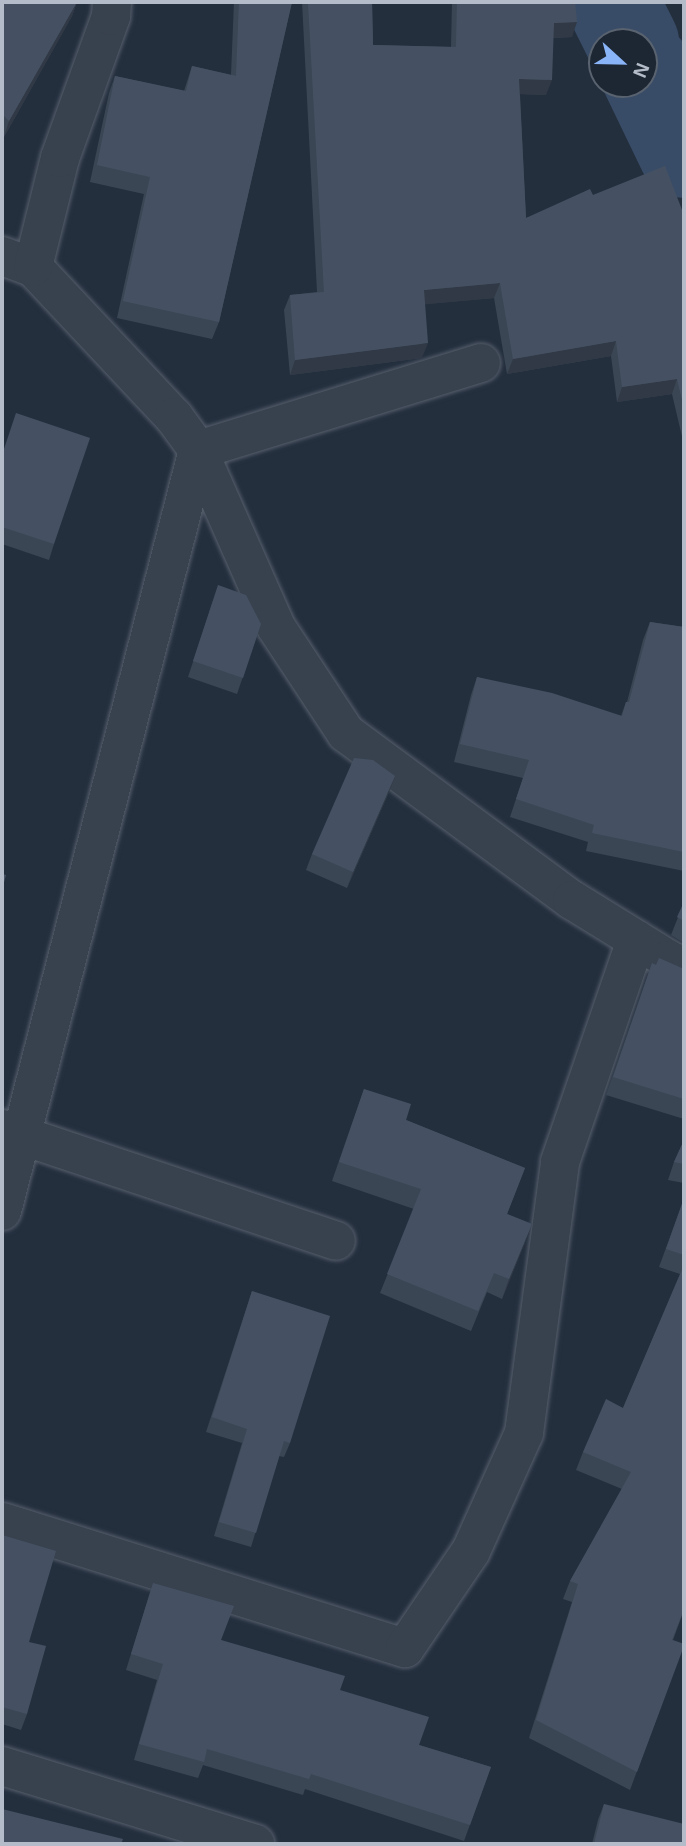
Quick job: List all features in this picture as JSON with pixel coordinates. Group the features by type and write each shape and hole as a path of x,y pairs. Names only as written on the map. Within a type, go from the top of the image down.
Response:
{"street":[{"path":"112,2 111,16 60,158 18,261 174,417 198,450 276,627 346,733 572,900 684,966"},
{"path":"198,450 481,362"},
{"path":"2,1211 13,1132 198,450"},
{"path":"2,1522 405,1648 471,1550 524,1433 559,1162 636,940"},
{"path":"13,1132 336,1241"},
{"path":"2,1766 255,1844"}],"building":[{"path":"2,2 77,2 9,121 2,114"},
{"path":"239,2 292,2 219,322 123,301 150,177 97,165 115,76 186,91 192,66 236,76"},
{"path":"308,2 372,2 373,45 456,47 457,2 575,2 577,22 554,23 552,80 519,79 526,218 590,189 593,195 665,166 684,215 684,408 677,379 622,387 616,341 513,359 500,283 424,290 428,343 295,360 290,295 324,292"},
{"path":"16,413 90,438 54,544 2,527 2,455"},
{"path":"218,585 246,595 261,624 243,678 193,661"},
{"path":"650,622 684,627 684,852 592,833 594,825 516,799 529,760 460,744 477,677 552,693 622,716 626,702 629,702"},
{"path":"354,758 373,760 395,776 353,872 312,854"},
{"path":"2,874 6,875 2,890"},
{"path":"684,902 684,921 677,917"},
{"path":"659,958 684,969 684,1099 613,1077 652,963 656,965"},
{"path":"364,1089 411,1104 406,1120 525,1168 507,1214 532,1224 509,1279 494,1273 478,1311 387,1274 421,1189 339,1162"},
{"path":"684,1140 684,1164 674,1162"},
{"path":"684,1198 684,1255 666,1249"},
{"path":"684,1265 684,1609 672,1640 684,1646 637,1772 536,1720 578,1584 570,1581 631,1472 583,1452 606,1399 623,1408"},
{"path":"252,1291 330,1316 290,1443 284,1441 256,1533 219,1522 247,1429 212,1417"},
{"path":"2,1535 56,1551 29,1642 46,1646 27,1714 2,1707"},
{"path":"153,1583 234,1606 221,1640 345,1676 340,1690 429,1717 419,1745 491,1767 470,1825 311,1774 309,1779 207,1749 204,1762 139,1744 163,1664 131,1654"},
{"path":"604,1804 684,1824 684,1844 594,1844"},
{"path":"2,1809 123,1839 121,1844 2,1844"}],"waterway":[{"path":"612,2 625,28"},
{"path":"658,97 684,151"}]}
